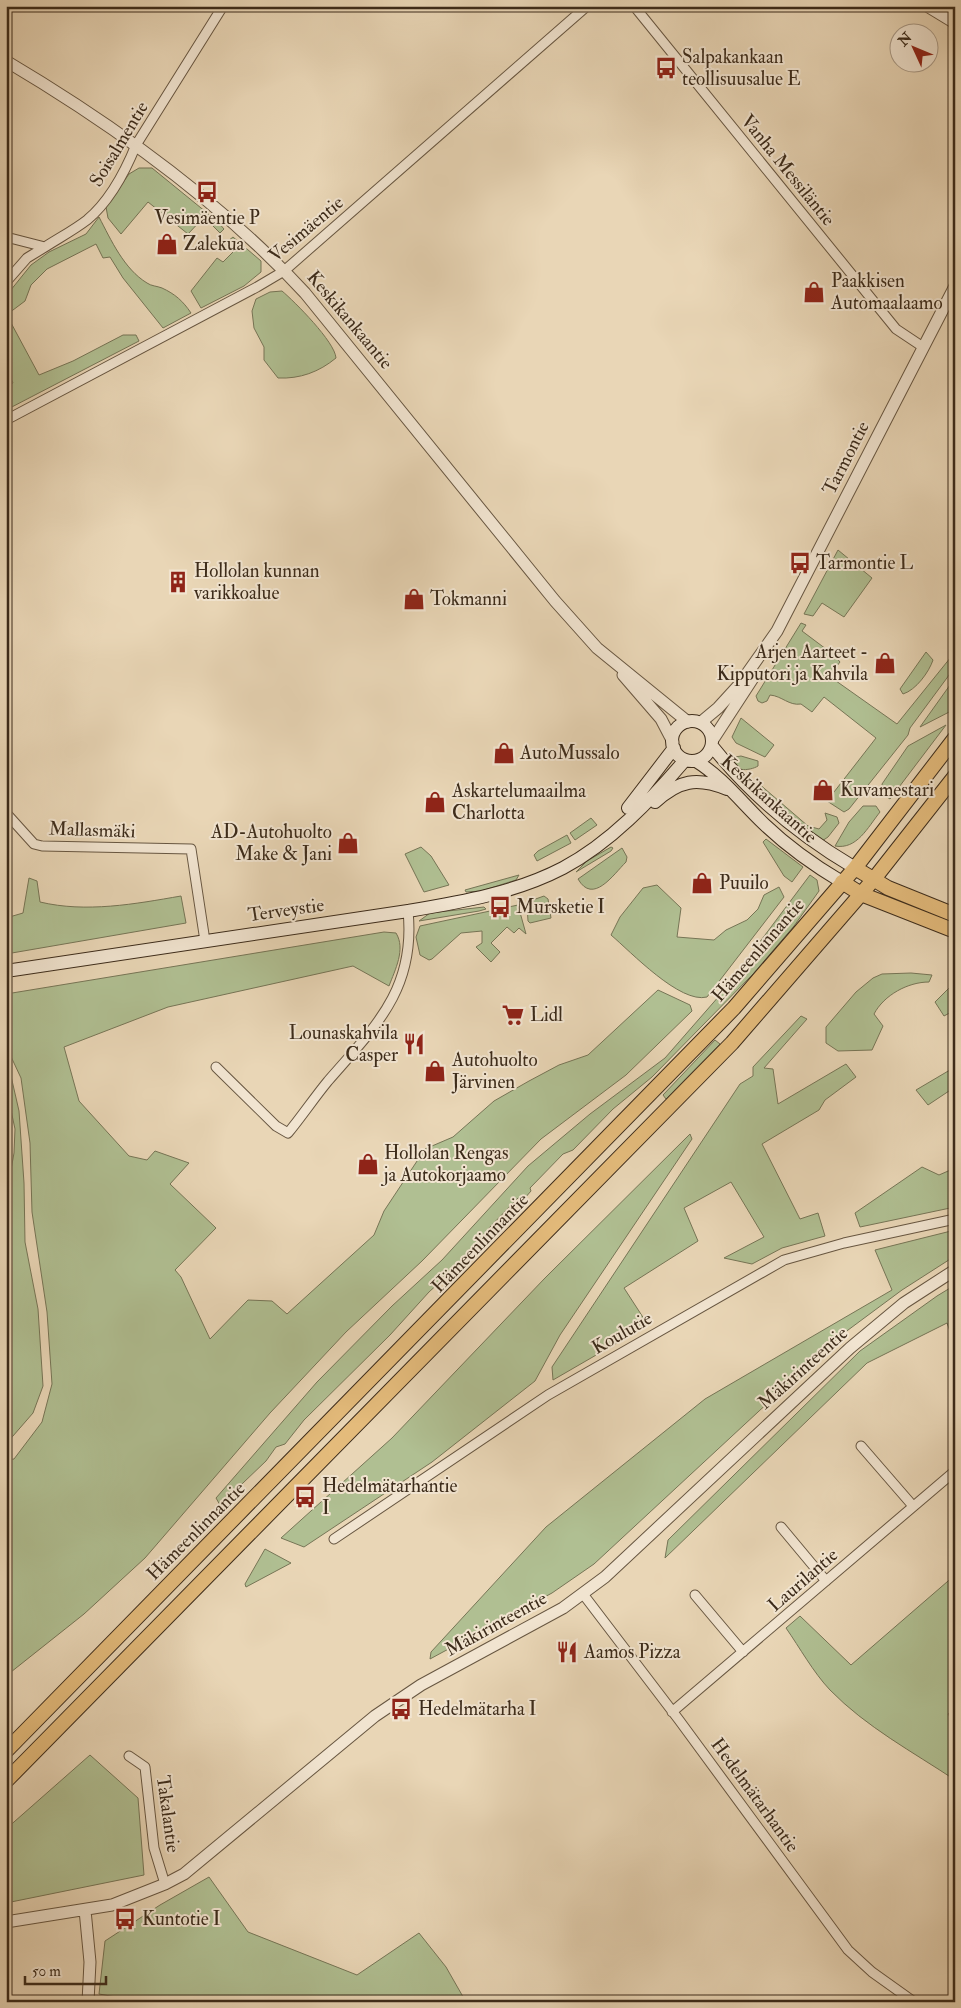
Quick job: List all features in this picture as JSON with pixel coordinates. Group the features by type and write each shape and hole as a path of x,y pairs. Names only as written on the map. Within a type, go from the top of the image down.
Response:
{"main road":[{"path":"694,722 709,730 712,743 706,756 691,760 673,745 678,727 694,722"},
{"name":"Hämeenlinnantie","path":"6,1751 734,1008 855,868 955,738"},
{"name":"Keskikankaantie","path":"712,743 777,815 801,834 855,868"},
{"name":"Terveystie","path":"571,863 574,856 612,825 635,800 673,745"},
{"name":"Keskikankaantie","path":"691,760 712,771 766,826 828,874 842,882"},
{"name":"Terveystie","path":"571,863 622,825 691,760"},
{"path":"6,1781 732,1043 874,880 955,776"},
{"name":"Terveystie","path":"6,971 465,901 511,890 586,857 622,834 664,794 679,783 709,782 730,790"},
{"path":"855,868 888,888 955,915"},
{"path":"842,882 861,894 955,931"}],"street":[{"name":"Soisalmentie","path":"6,282 27,258 87,220 99,208 126,169 136,145 223,6"},
{"name":"Vesimäentie","path":"6,420 284,271 587,6"},
{"name":"Vanha Messiläntie","path":"634,6 896,329 923,347"},
{"path":"927,6 955,23"},
{"name":"Keskikankaantie","path":"6,61 136,145 235,225 284,271 312,301 555,601 597,648 694,722"},
{"path":"6,237 45,247"},
{"name":"Tarmontie","path":"712,743 762,664 768,646 955,286"},
{"name":"Tarmontie","path":"694,722 718,708 739,685 768,646"},
{"name":"Keskikankaantie","path":"611,660 661,719 673,745"},
{"name":"Mallasmäki","path":"6,812 34,844 42,846 190,849 204,941"},
{"path":"216,1067 276,1126 288,1133 386,1013 398,988 405,966 409,933 408,910"},
{"name":"Koulutie","path":"334,1539 548,1395 784,1260 844,1243 955,1219"},
{"name":"Mäkirinteentie","path":"6,1922 112,1904 165,1884 184,1874 375,1716 421,1684 584,1594 605,1577 850,1348 904,1303 955,1270"},
{"path":"860,1446 913,1506"},
{"name":"Laurilantie","path":"672,1712 955,1471"},
{"path":"781,1527 826,1581"},
{"name":"Hedelmätarhantie","path":"584,1594 848,1950 872,1972 914,2002"},
{"path":"695,1595 743,1652"},
{"name":"Takalantie","path":"129,1756 145,1768 154,1848 165,1884"},
{"path":"85,1910 90,1962 88,2002"}],"green space":[{"path":"139,168 152,168 217,221 224,229 220,233 204,217 188,234 148,202 121,234 108,218 106,207 129,174"},
{"path":"99,217 108,235 131,270 149,284 175,295 191,313 163,328 123,278 110,257 103,258 96,244 47,269 31,285 25,301 9,313 10,321 39,375 73,361 123,335 136,335 139,341 6,410 6,387 13,383 6,368 6,296 31,265 49,252 86,234"},
{"path":"233,237 261,261 261,272 244,286 201,308 191,291 217,258 223,262 236,249 228,241"},
{"path":"282,291 322,333 329,342 336,358 323,367 302,376 278,378 264,360 264,347 254,328 252,311 256,299 270,292"},
{"path":"838,550 872,578 844,617 822,603 813,616 804,614"},
{"path":"801,623 806,625 802,631 834,655 840,662 829,676 897,724 955,652 955,667 910,728 908,735 849,809 844,812 827,801 876,738 824,697 812,712 801,704 793,704 770,695 767,701 762,703 758,701 756,696"},
{"path":"926,652 933,660 928,670 913,689 903,694 900,689"},
{"path":"955,678 955,709 920,727"},
{"path":"741,718 774,745 765,757 736,743 732,737"},
{"path":"946,725 890,799 883,794 882,784 908,746"},
{"path":"741,756 758,761 758,766 746,770 738,768 735,766 735,757"},
{"path":"758,783 808,826 819,829 827,820 825,813 837,817 839,823 828,837 822,841 809,833 754,784"},
{"path":"863,806 876,806 880,812 856,841 843,846 835,846 849,822"},
{"path":"591,818 597,825 575,840 570,833"},
{"path":"567,835 571,843 537,861 534,855 538,851"},
{"path":"766,839 803,867 792,882 784,876 763,842"},
{"path":"421,847 431,856 449,885 424,892 405,854"},
{"path":"611,847 613,848 611,851 576,872 587,861"},
{"path":"622,848 627,857 626,862 603,885 590,889 584,886 578,879"},
{"path":"519,875 516,880 481,891 466,892 465,890"},
{"path":"810,875 817,880 819,891 794,926 753,974 652,1077 613,1109 573,1150 563,1154 530,1188 531,1191 524,1199 518,1198 489,1228 479,1246 429,1292 390,1335 304,1420 285,1444 276,1447 266,1461 220,1505 216,1498 317,1382 392,1306 442,1260 528,1166 590,1114 665,1058 720,995"},
{"path":"29,878 37,881 40,902 57,905 75,907 110,906 181,896 186,923 6,954 6,918 23,913"},
{"path":"657,885 681,908 677,937 714,940 726,930 747,920 758,909 764,895 779,887 784,897 707,997 696,997 683,993 656,975 611,935 620,917 643,888"},
{"path":"544,896 548,899 551,918 530,923 528,921 527,905 530,901"},
{"path":"518,905 526,934 519,928 514,933 507,927 491,943 500,952 491,962 476,947 482,943 482,931 461,933 432,959 429,960 420,955 416,937 420,926"},
{"path":"484,907 486,909 479,911 419,921 430,913"},
{"path":"384,932 396,933 400,946 400,953 389,986 353,966 168,1007 64,1047 79,1101 129,1156 147,1160 155,1151 189,1163 170,1184 216,1228 175,1270 181,1277 210,1339 248,1300 272,1301 287,1314 374,1235 384,1211 425,1149 453,1137 494,1101 559,1065 588,1055 658,990 690,1005 692,1011 626,1075 541,1139 422,1261 346,1332 270,1413 145,1558 84,1614 11,1672 9,1677 6,1674 6,1460 14,1459 42,1422 52,1384 47,1312 32,1212 30,1143 21,1078 6,1046 6,994"},
{"path":"911,973 932,975 929,982 905,987 890,996 878,1007 874,1014 883,1026 872,1050 838,1051 826,1043 826,1027 856,992 873,978 882,974"},
{"path":"955,982 955,1010 944,1016 935,1002"},
{"path":"801,1016 807,1019 764,1068 773,1069 778,1104 846,1064 856,1077 825,1100 819,1110 762,1144 800,1219 818,1213 825,1236 782,1248 752,1264 724,1258 764,1237 731,1182 684,1208 698,1241 624,1288 648,1325 553,1380 552,1367 740,1084 753,1076 753,1067"},
{"path":"715,1040 720,1044 666,1099 663,1095"},
{"path":"6,1067 11,1076 19,1111 24,1183 25,1242 38,1309 43,1386 33,1413 6,1444 6,1388 11,1361 6,1308 6,1198 14,1153 15,1129 6,1087"},
{"path":"955,1067 955,1087 928,1105 916,1090"},
{"path":"690,1134 692,1139 560,1335 535,1381 432,1462 304,1547 281,1538 392,1438 545,1278"},
{"path":"922,1167 939,1175 955,1168 955,1207 860,1227 855,1213"},
{"path":"955,1230 955,1256 902,1290 840,1336 594,1564 552,1593 430,1659 431,1652 546,1527 705,1399 892,1290 875,1250"},
{"path":"955,1285 955,1345 947,1323 867,1363 665,1558 668,1540 860,1351"},
{"path":"265,1549 291,1563 246,1587 245,1584"},
{"path":"955,1575 955,1707 948,1714 955,1724 955,1780 874,1727 844,1703 818,1676 786,1628 800,1616 851,1665"},
{"path":"90,1755 138,1798 144,1875 6,1903 6,1829"},
{"path":"209,1877 248,1932 357,1975 419,1933 446,1967 466,2002 144,2002 99,1994 105,1941 160,1905"}],"place":[{"name":"Salpakankaan teollisuusalue E","path":"666,68"},
{"name":"Vesimäentie P","path":"207,192"},
{"name":"Zalekua","path":"167,244"},
{"name":"Paakkisen Automaalaamo","path":"814,292"},
{"name":"Tarmontie L","path":"800,563"},
{"name":"Hollolan kunnan varikkoalue","path":"178,582"},
{"name":"Tokmanni","path":"414,599"},
{"name":"Arjen Aarteet - Kipputori ja Kahvila","path":"885,663"},
{"name":"AutoMussalo","path":"504,753"},
{"name":"Kuvamestari","path":"823,790"},
{"name":"Askartelumaailma Charlotta","path":"435,802"},
{"name":"AD-Autohuolto Make & Jani","path":"348,843"},
{"name":"Puuilo","path":"702,883"},
{"name":"Mursketie I","path":"500,907"},
{"name":"Lidl","path":"513,1015"},
{"name":"Lounaskahvila Casper","path":"414,1044"},
{"name":"Autohuolto Järvinen","path":"435,1071"},
{"name":"Hollolan Rengas ja Autokorjaamo","path":"368,1164"},
{"name":"Hedelmätarhantie I","path":"305,1497"},
{"name":"Aamos Pizza","path":"567,1652"},
{"name":"Hedelmätarha I","path":"401,1709"},
{"name":"Kuntotie I","path":"125,1919"}]}
